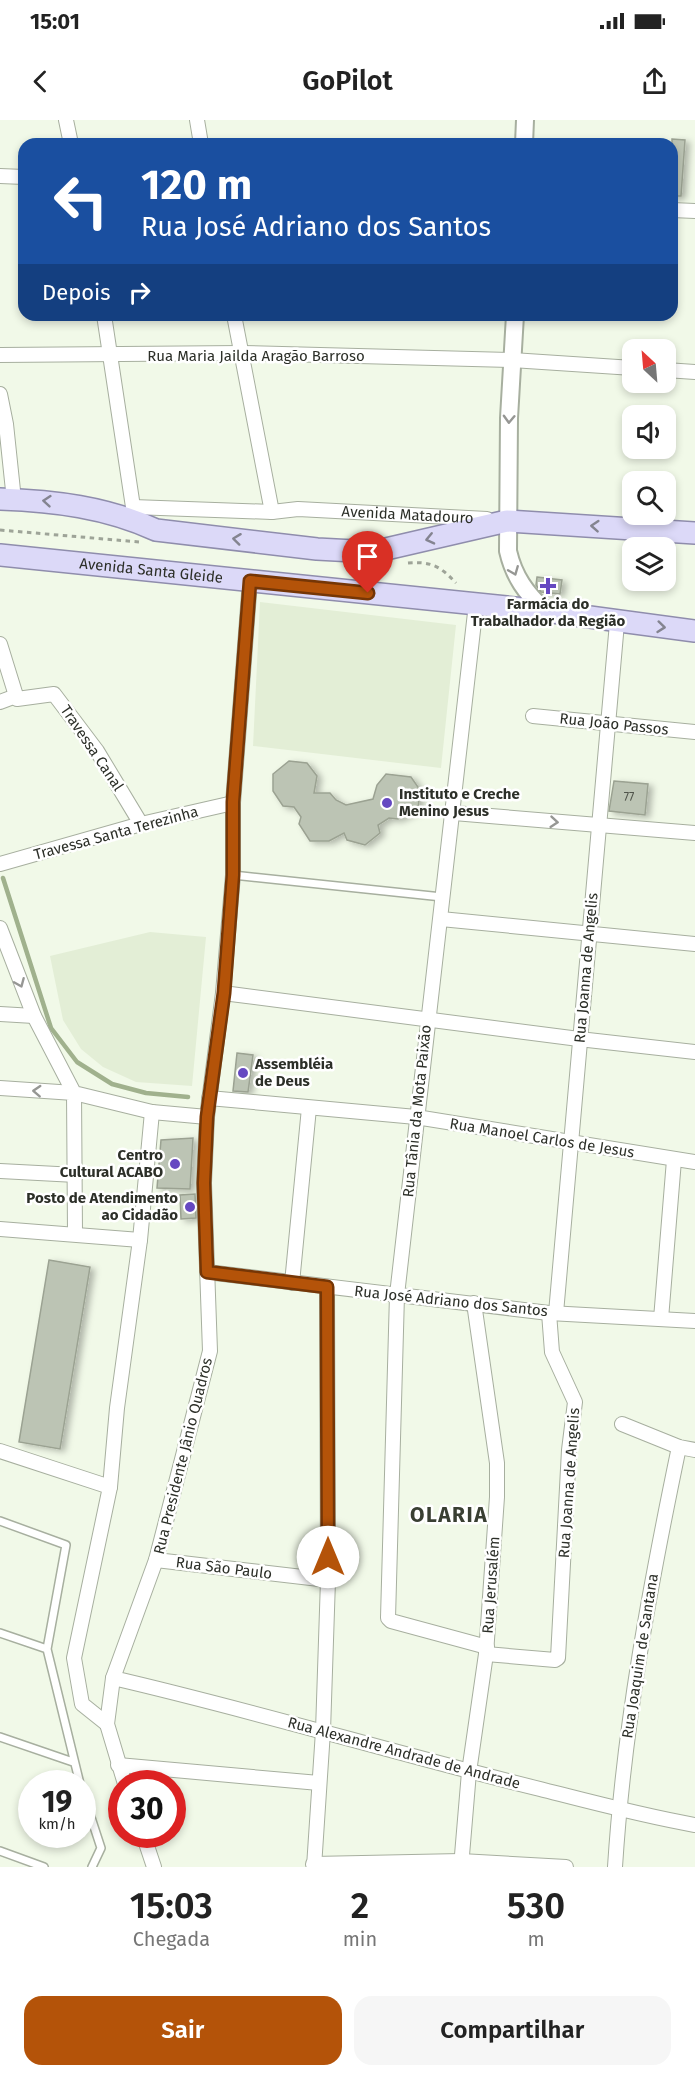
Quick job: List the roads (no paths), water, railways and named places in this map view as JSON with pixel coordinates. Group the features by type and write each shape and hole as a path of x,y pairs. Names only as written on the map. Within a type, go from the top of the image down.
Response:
{"main road":[{"path":"7,500 51,501 133,514 156,530 317,549 373,552 507,520"},
{"name":"Avenida Matadouro","path":"507,520 695,533"},
{"name":"Avenida Santa Gleide","path":"0,555 545,611 617,623 695,631"}],"street":[{"path":"66,120 70,138"},
{"path":"197,120 200,138"},
{"path":"524,138 525,120"},
{"path":"0,176 18,177"},
{"path":"678,210 695,211"},
{"path":"105,321 133,514"},
{"path":"235,321 272,512"},
{"path":"515,321 507,520 508,551 512,567 523,589 545,611"},
{"name":"Rua Maria Jailda Aragão Barroso","path":"0,355 111,356 242,353 512,360 622,367"},
{"path":"676,371 695,372"},
{"path":"0,394 7,500"},
{"name":"Avenida Matadouro","path":"133,514 272,512 298,509 507,520"},
{"name":"Rua Presidente Jânio Quadros","path":"120,1770 107,1724 113,1678 156,1560 208,1361 204,1183 207,1117 224,993 233,875 233,802 250,581"},
{"name":"Rua Tânia da Mota Paixão","path":"476,604 445,897 427,1018 397,1294 389,1620 486,1651"},
{"name":"Rua Joanna de Angelis","path":"486,1651 558,1659 569,1450 575,1402 552,1352 552,1313 573,1143 579,1040 617,623"},
{"path":"0,644 16,696 0,702"},
{"name":"Travessa Canal","path":"16,696 19,699 54,694 98,751 141,824"},
{"name":"Rua João Passos","path":"533,716 695,732"},
{"name":"Travessa Santa Terezinha","path":"0,864 141,824 233,802"},
{"path":"454,813 695,833"},
{"path":"441,919 695,944"},
{"path":"0,928 4,946 34,1016 74,1093 75,1233"},
{"path":"224,993 427,1018 579,1040 695,1052"},
{"path":"0,1014 34,1016"},
{"path":"0,1088 74,1093 152,1112 207,1117"},
{"name":"Rua Manoel Carlos de Jesus","path":"210,1098 416,1117 695,1162"},
{"path":"292,1282 309,1108"},
{"path":"107,1724 82,1704 74,1658 110,1487 117,1408 140,1240 152,1112"},
{"path":"661,1319 674,1160"},
{"path":"0,1171 76,1175"},
{"path":"0,1229 75,1233 140,1240"},
{"name":"Rua José Adriano dos Santos","path":"207,1272 552,1313 695,1321"},
{"path":"327,1287 328,1580 323,1731 313,1865 461,1864 566,1867"},
{"name":"Rua Jerusalém","path":"461,1864 469,1772 486,1651 497,1497 497,1463 474,1303"},
{"path":"622,1424 679,1447 695,1450"},
{"name":"Rua Joaquim de Santana","path":"615,1867 619,1809 643,1623 679,1447"},
{"path":"0,1451 110,1487"},
{"name":"Rua São Paulo","path":"156,1560 328,1580"},
{"name":"Rua Alexandre Andrade de Andrade","path":"113,1678 220,1702 469,1772 695,1825"},
{"path":"118,1765 319,1783"},
{"path":"148,1848 154,1867"}],"lane":[{"path":"233,875 445,897"},
{"path":"0,1521 66,1545 47,1650 76,1770"},
{"path":"0,1633 47,1650"},
{"path":"0,1737 73,1762"},
{"path":"92,1867 101,1848 96,1833"},
{"path":"0,1851 44,1867"}],"waterway":[{"path":"3,878 51,1028 77,1062 112,1084 146,1093 188,1097"}],"place":[{"name":"Farmácia do Trabalhador da Região","path":"548,586"},
{"name":"Instituto e Creche Menino Jesus","path":"387,803"},
{"name":"Assembléia de Deus","path":"243,1073"},
{"name":"Centro Cultural ACABO","path":"175,1164"},
{"name":"Posto de Atendimento ao Cidadão","path":"190,1207"}],"district":[{"name":"OLARIA","path":"449,1515"}]}
